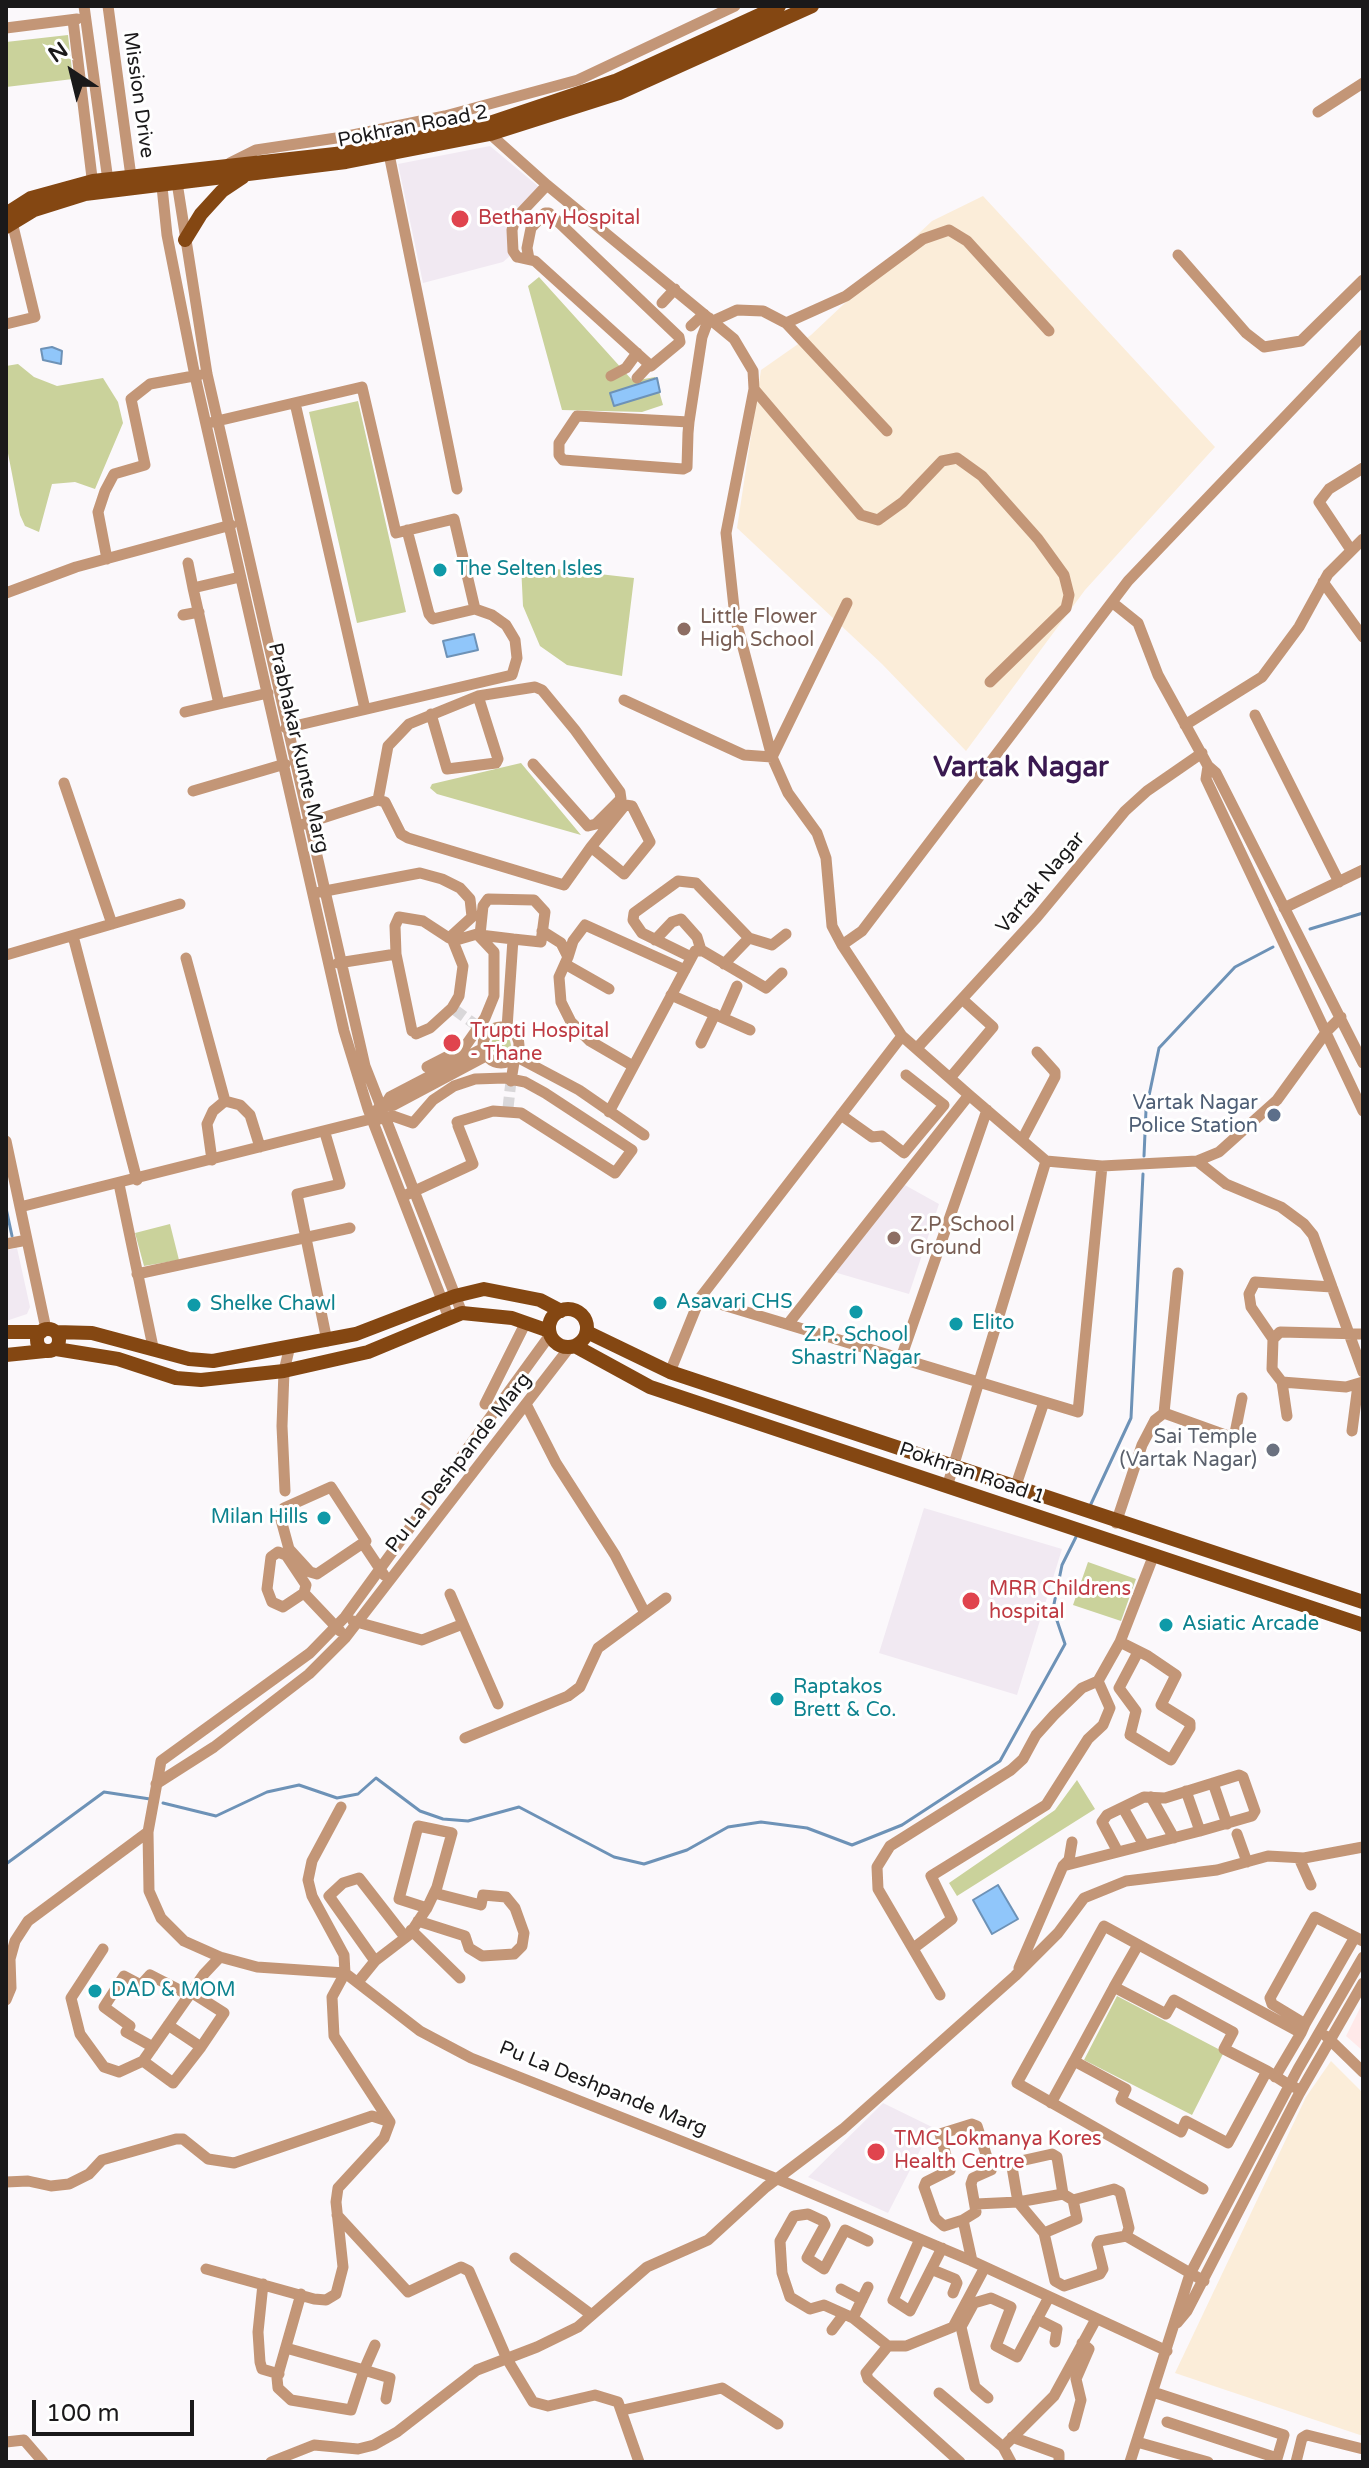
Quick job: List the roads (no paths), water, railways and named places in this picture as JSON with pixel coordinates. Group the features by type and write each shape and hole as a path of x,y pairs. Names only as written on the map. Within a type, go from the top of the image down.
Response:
{"main road":[{"name":"Pokhran Road 2","path":"169,178 226,165 344,153 488,129 615,81 779,6"},
{"name":"Pokhran Road 2","path":"8,221 31,198 132,182 246,174 389,154 488,129 619,93 812,6"},
{"path":"185,240 201,214 222,191 246,174"},
{"path":"6,1332 92,1333 189,1359 213,1361 289,1350 356,1334 448,1298 484,1289 540,1300 561,1311"},
{"path":"6,1355 50,1350 118,1359 176,1378 201,1380 284,1371 368,1352 455,1316 486,1313 549,1333 557,1345 572,1347 587,1332 581,1315 570,1309 552,1317 549,1333"},
{"path":"48,1331 37,1341 50,1350"},
{"name":"Pokhran Road 1","path":"587,1332 670,1372 1116,1523 1363,1602"},
{"name":"Pokhran Road 1","path":"572,1347 650,1387 1359,1624"}],"street":[{"name":"Mission Drive","path":"108,6 132,182"},
{"path":"697,6 703,20"},
{"path":"226,165 256,150 343,137 445,116 578,80 726,8"},
{"path":"6,28 83,11 101,186"},
{"path":"1318,112 1363,83"},
{"path":"488,129 552,189 709,318 745,354 753,371 754,389 726,533 735,617 772,757 788,793 817,833 826,858 832,926 902,1036 1046,1161 1102,1166 1197,1161 1219,1152 1277,1100 1327,1031 1341,1017"},
{"path":"389,154 457,489"},
{"name":"Prabhakar Kunte Marg","path":"169,178 185,240 201,375"},
{"name":"Prabhakar Kunte Marg","path":"169,178 167,235 233,524 286,728 303,824 336,964 365,1066 384,1109 407,1194 455,1316"},
{"path":"548,206 552,189"},
{"path":"523,258 531,228 545,213 549,213 679,337 680,342 656,365 650,364 631,353 584,304 523,258 517,228 552,189"},
{"path":"6,324 35,317 8,221"},
{"path":"786,323 846,296 923,239 949,230 967,241 1049,331"},
{"path":"1178,255 1246,333 1264,347 1301,341 1363,280"},
{"path":"662,303 675,289"},
{"path":"691,326 737,310 763,311 786,323 887,431"},
{"path":"689,422 577,416 559,443 559,455 563,460 687,467 689,422 702,337 709,318"},
{"path":"842,945 862,931 1128,581 1200,501 1247,458 1363,335"},
{"path":"611,376 626,368 631,353"},
{"path":"637,378 650,364"},
{"path":"107,559 98,512 105,491 114,474 145,465 131,399 150,384 201,375"},
{"path":"212,423 362,387 396,533 454,519 475,609"},
{"path":"754,389 861,515 878,520 903,502 942,461 957,458 982,476 1038,539 1064,575 1069,595 1066,608 990,682"},
{"path":"295,403 365,709"},
{"path":"1351,550 1319,502 1329,489 1363,468"},
{"path":"6,593 107,559 233,524"},
{"name":"Prabhakar Kunte Marg","path":"233,524 240,577 285,764 303,824"},
{"path":"286,728 512,675 517,658 515,640 506,625 492,615 475,609 433,619 429,614 407,530"},
{"path":"1185,725 1262,677 1299,627 1323,582 1363,539"},
{"path":"188,563 219,704"},
{"path":"193,588 240,577"},
{"path":"1323,582 1363,637"},
{"path":"772,757 847,603"},
{"path":"1113,603 1138,623 1158,675 1208,766 1216,773 1363,1063"},
{"path":"183,615 199,612"},
{"path":"378,800 388,746 409,724 478,696 535,687 542,690 611,780 621,799 596,824 588,826 533,764"},
{"path":"185,712 268,693"},
{"path":"431,714 447,769 496,763 498,759 478,696"},
{"path":"624,700 744,755 772,757"},
{"path":"1255,715 1339,882"},
{"name":"Vartak Nagar","path":"917,1048 1037,917 1125,811 1147,791 1202,753"},
{"path":"193,791 285,764"},
{"path":"1208,766 1206,779 1363,1111"},
{"path":"64,783 112,924"},
{"path":"303,824 378,800 390,807 397,828 408,838 564,885 591,847 625,805 632,806 650,842 624,874 591,847"},
{"path":"1284,908 1363,870"},
{"path":"319,892 420,873 460,888 474,908 466,925 449,938 423,921 399,917 395,926 396,954 414,1032 430,1028 454,1009 463,966 453,941 477,934 494,952 494,996 485,1018 464,1048 427,1067"},
{"path":"782,973 766,988 724,964 655,940 635,924 634,913 668,886 687,880 696,883 749,938 772,945 786,934"},
{"path":"488,899 534,900 545,912 541,942 513,939 480,935 483,906 488,899"},
{"path":"6,955 180,904"},
{"path":"609,1112 696,954 697,937 681,919 672,922 655,940"},
{"path":"633,1066 590,1041 571,1022 561,1002 559,977 573,941 585,925 685,970"},
{"path":"542,931 561,943 566,961 609,989"},
{"path":"73,936 137,1180"},
{"path":"724,964 749,938"},
{"path":"507,1028 513,939"},
{"path":"336,964 396,954"},
{"path":"186,958 225,1101"},
{"path":"701,1043 737,986"},
{"path":"671,995 750,1030"},
{"path":"950,1078 993,1027 962,999"},
{"path":"484,1053 483,1031 507,1028 519,1040 511,1080"},
{"path":"670,1372 700,1298 902,1036"},
{"path":"1023,1138 1055,1077 1055,1072 1037,1052"},
{"path":"20,1207 325,1133 384,1109 484,1053"},
{"path":"484,1053 500,1064 515,1056"},
{"path":"515,1056 579,1090 644,1135"},
{"path":"906,1075 954,1113"},
{"path":"384,1109 413,1123 433,1100 462,1083 486,1078 511,1080 545,1093 632,1150 615,1173 521,1113 508,1109 468,1116 457,1124 473,1164 407,1194"},
{"path":"788,1324 969,1095"},
{"path":"212,1160 207,1124 213,1111 225,1101"},
{"path":"225,1101 240,1105 250,1115 260,1147"},
{"path":"904,1153 944,1105"},
{"path":"901,1358 987,1110"},
{"path":"841,1115 872,1137 882,1136 915,1162"},
{"path":"325,1133 340,1184 297,1194 327,1341"},
{"path":"6,1141 48,1331"},
{"path":"947,1487 1046,1161"},
{"path":"1197,1161 1226,1184 1281,1207 1313,1235 1363,1372"},
{"path":"700,1298 1078,1412 1102,1166"},
{"path":"119,1184 153,1347"},
{"path":"137,1274 350,1228"},
{"path":"6,1244 27,1240"},
{"path":"1116,1523 1142,1445 1155,1420 1164,1413 1178,1273"},
{"path":"1287,1416 1282,1382 1272,1369 1273,1339 1251,1307 1249,1294 1255,1282 1332,1287"},
{"path":"485,1404 525,1324"},
{"path":"1273,1339 1286,1331 1363,1334"},
{"name":"Pu La Deshpande Marg","path":"549,1333 345,1617 310,1653 161,1761 148,1832 149,1891 161,1918 184,1941 220,1957 257,1967 345,1973 420,2031 471,2058 855,2211 1167,2351"},
{"name":"Pu La Deshpande Marg","path":"156,1784 214,1747 297,1683 346,1637 572,1347"},
{"path":"285,1491 284,1371 289,1350"},
{"path":"1282,1382 1346,1387 1360,1384 1352,1431"},
{"path":"1164,1413 1228,1436 1235,1433 1242,1398"},
{"path":"1015,1488 1044,1402"},
{"path":"527,1406 645,1613"},
{"path":"364,1545 317,1574 310,1572 286,1544 281,1513 331,1487 365,1537 364,1545 390,1582"},
{"path":"278,1552 286,1555 306,1585 304,1593 283,1607 272,1602 267,1589 271,1557 278,1552"},
{"path":"940,1995 915,1947 878,1889 877,1867 890,1846 1011,1770 1023,1759 1036,1735 1054,1715 1082,1688 1098,1681 1120,1642 1153,1557"},
{"path":"304,1593 346,1637"},
{"path":"450,1594 498,1704"},
{"path":"465,1738 568,1696 580,1687 598,1648 666,1598"},
{"path":"1359,1624 1363,1602"},
{"path":"345,1617 357,1624 422,1640 463,1624"},
{"path":"1120,1642 1138,1652 1176,1675 1161,1705 1190,1723 1190,1728 1171,1760 1130,1735 1136,1711 1119,1688 1138,1652"},
{"path":"915,1947 952,1919 931,1876 1046,1805 1088,1739 1103,1725 1110,1708 1098,1681"},
{"path":"1063,1866 1174,1838 1227,1824 1252,1816 1255,1811 1247,1789 1239,1775 1165,1798 1144,1797 1102,1822 1118,1852"},
{"path":"1213,1783 1227,1824"},
{"path":"1186,1791 1200,1831"},
{"path":"1151,1797 1174,1838"},
{"path":"341,1807 312,1861 308,1880 312,1896 344,1955 345,1973 332,1997 334,2036 390,2122"},
{"path":"1123,1808 1144,1845"},
{"path":"358,1982 375,1961 411,1930 427,1908 434,1893 452,1833 418,1826 399,1899 427,1908"},
{"path":"6,2000 11,1988 10,1959 15,1941 28,1921 148,1832"},
{"path":"1237,1834 1247,1862"},
{"path":"1015,1976 1063,1866 1069,1860 1072,1842"},
{"path":"271,2462 298,2457 328,2445 366,2449 397,2432 454,2384 477,2370 578,2327 589,2313 647,2267 708,2240 1015,1976 1058,1933 1084,1898 1114,1885 1217,1870 1268,1856 1299,1858 1363,1847"},
{"path":"1299,1858 1311,1885"},
{"path":"375,1961 329,1896 343,1883 359,1878 460,1978"},
{"path":"1114,1885 1116,1899"},
{"path":"411,1930 465,1936 469,1948 482,1956 514,1954 522,1946 524,1933 515,1908 506,1897 483,1895 481,1905 434,1893"},
{"path":"1074,2061 1126,2089 1121,2100 1181,2132 1186,2121 1228,2143 1303,2029 1359,1939 1315,1917 1270,1998 1272,2004 1303,2029"},
{"path":"1203,2189 1017,2083 1104,1926 1303,2029"},
{"path":"1051,2103 1138,1945"},
{"path":"103,1949 71,1998 77,2024 104,2067 119,2072 143,2061 220,1957"},
{"path":"1130,2462 1177,2323 1204,2281 1289,2085 1363,1957"},
{"path":"143,2061 173,2083 224,2013 150,1975 141,1985 124,1976 104,2007 130,2026 126,2032 153,2047"},
{"path":"1177,2323 1177,2307 1190,2274 1363,1983"},
{"path":"1114,1987 1166,2014 1174,2000 1233,2032 1224,2049 1301,2090"},
{"path":"168,2025 201,2047"},
{"path":"1318,2033 1331,2039 1361,2066"},
{"path":"6,2182 28,2181 51,2186 69,2184 89,2174 102,2160 176,2139 183,2139 208,2159 234,2163 372,2116 390,2122"},
{"path":"206,2269 326,2300 336,2294 343,2267 337,2215 338,2188 384,2138 390,2122"},
{"path":"972,2124 977,2126 991,2170 973,2178 971,2184 976,2212 963,2220 944,2226 924,2187 926,2182 950,2170 940,2134 972,2124"},
{"path":"988,2398 975,2387 961,2327 974,2303 991,2298 1011,2307 996,2346 1017,2357 1037,2319 1055,2281 1044,2233 1018,2202 1012,2167 1016,2162 1052,2154 1057,2157 1077,2219 1044,2233"},
{"path":"976,2204 1068,2197 1114,2189 1120,2192 1129,2228 1126,2236"},
{"path":"855,2211 824,2269 807,2258 825,2225 823,2221 808,2214 794,2216 780,2241 782,2273 790,2297 810,2309 824,2305 849,2316 888,2346 906,2346 953,2327 985,2267"},
{"path":"337,2215 408,2292 461,2267 469,2271 507,2359 533,2402 548,2406 602,2396 618,2402 639,2462"},
{"path":"963,2220 972,2261"},
{"path":"845,2230 868,2241"},
{"path":"1055,2281 1064,2286 1100,2274 1103,2269 1097,2245 1099,2241 1126,2236 1204,2281"},
{"path":"920,2239 894,2303 914,2310 942,2248"},
{"path":"515,2258 589,2313"},
{"path":"933,2270 955,2279 957,2283 953,2293"},
{"path":"263,2284 258,2332 260,2362 262,2369 279,2374"},
{"path":"832,2330 849,2316 868,2287"},
{"path":"841,2289 862,2300"},
{"path":"301,2294 279,2374 278,2388 291,2400 351,2410 375,2345"},
{"path":"1037,2319 1057,2329 1055,2342"},
{"path":"1003,2447 1060,2388 1095,2321"},
{"path":"1074,2426 1081,2400 1076,2379 1089,2349 1082,2343"},
{"path":"888,2346 866,2373 868,2379 960,2462"},
{"path":"286,2348 390,2379 386,2399"},
{"path":"623,2410 722,2388 778,2424"},
{"path":"1060,2388 1081,2400"},
{"path":"1153,2392 1284,2435 1277,2460 1167,2422"},
{"path":"939,2393 1003,2447 1011,2462"},
{"path":"6,2426 9,2441 24,2440 43,2462"},
{"path":"1296,2462 1302,2438 1307,2435 1363,2449"},
{"path":"1012,2437 1059,2454 1059,2462"},
{"path":"1137,2442 1208,2462"}],"water":[{"path":"52,347 62,351 61,364 43,360 41,349"},
{"path":"657,378 660,392 614,406 610,393"},
{"path":"474,634 478,650 447,657 443,641"},
{"path":"998,1885 1018,1919 992,1934 973,1900"}],"waterway":[{"path":"1310,929 1363,913"},
{"path":"1144,1156 1146,1110 1159,1048 1235,967 1273,947"},
{"path":"1090,1506 1131,1418 1143,1174"},
{"path":"6,1208 12,1236"},
{"path":"163,1803 216,1816 267,1792 299,1785 337,1798 358,1794 376,1778 420,1811 443,1819 468,1821 519,1807 614,1857 644,1864 687,1850 728,1827 761,1822 807,1828 852,1845 902,1825 1000,1761 1065,1644 1053,1609 1062,1565 1076,1537"},
{"path":"6,1864 104,1792 150,1799"}],"tunnel":[{"path":"455,1010 480,1028"},
{"path":"508,1108 511,1081"}],"place":[{"name":"Bethany Hospital","path":"460,219"},
{"name":"The Selten Isles","path":"440,570"},
{"name":"Little Flower High School","path":"684,629"},
{"name":"Trupti Hospital - Thane","path":"452,1043"},
{"name":"Vartak Nagar Police Station","path":"1274,1115"},
{"name":"Z.P. School Ground","path":"894,1238"},
{"name":"Asavari CHS","path":"660,1303"},
{"name":"Shelke Chawl","path":"194,1305"},
{"name":"Z.P. School Shastri Nagar","path":"856,1312"},
{"name":"Elito","path":"956,1324"},
{"name":"Sai Temple (Vartak Nagar)","path":"1273,1450"},
{"name":"Milan Hills","path":"324,1518"},
{"name":"MRR Childrens hospital","path":"971,1601"},
{"name":"Asiatic Arcade","path":"1166,1625"},
{"name":"Raptakos Brett & Co.","path":"777,1699"},
{"name":"DAD & MOM","path":"95,1991"},
{"name":"TMC Lokmanya Kores Health Centre","path":"876,2152"}],"district":[{"name":"Vartak Nagar","path":"1021,769"}]}
